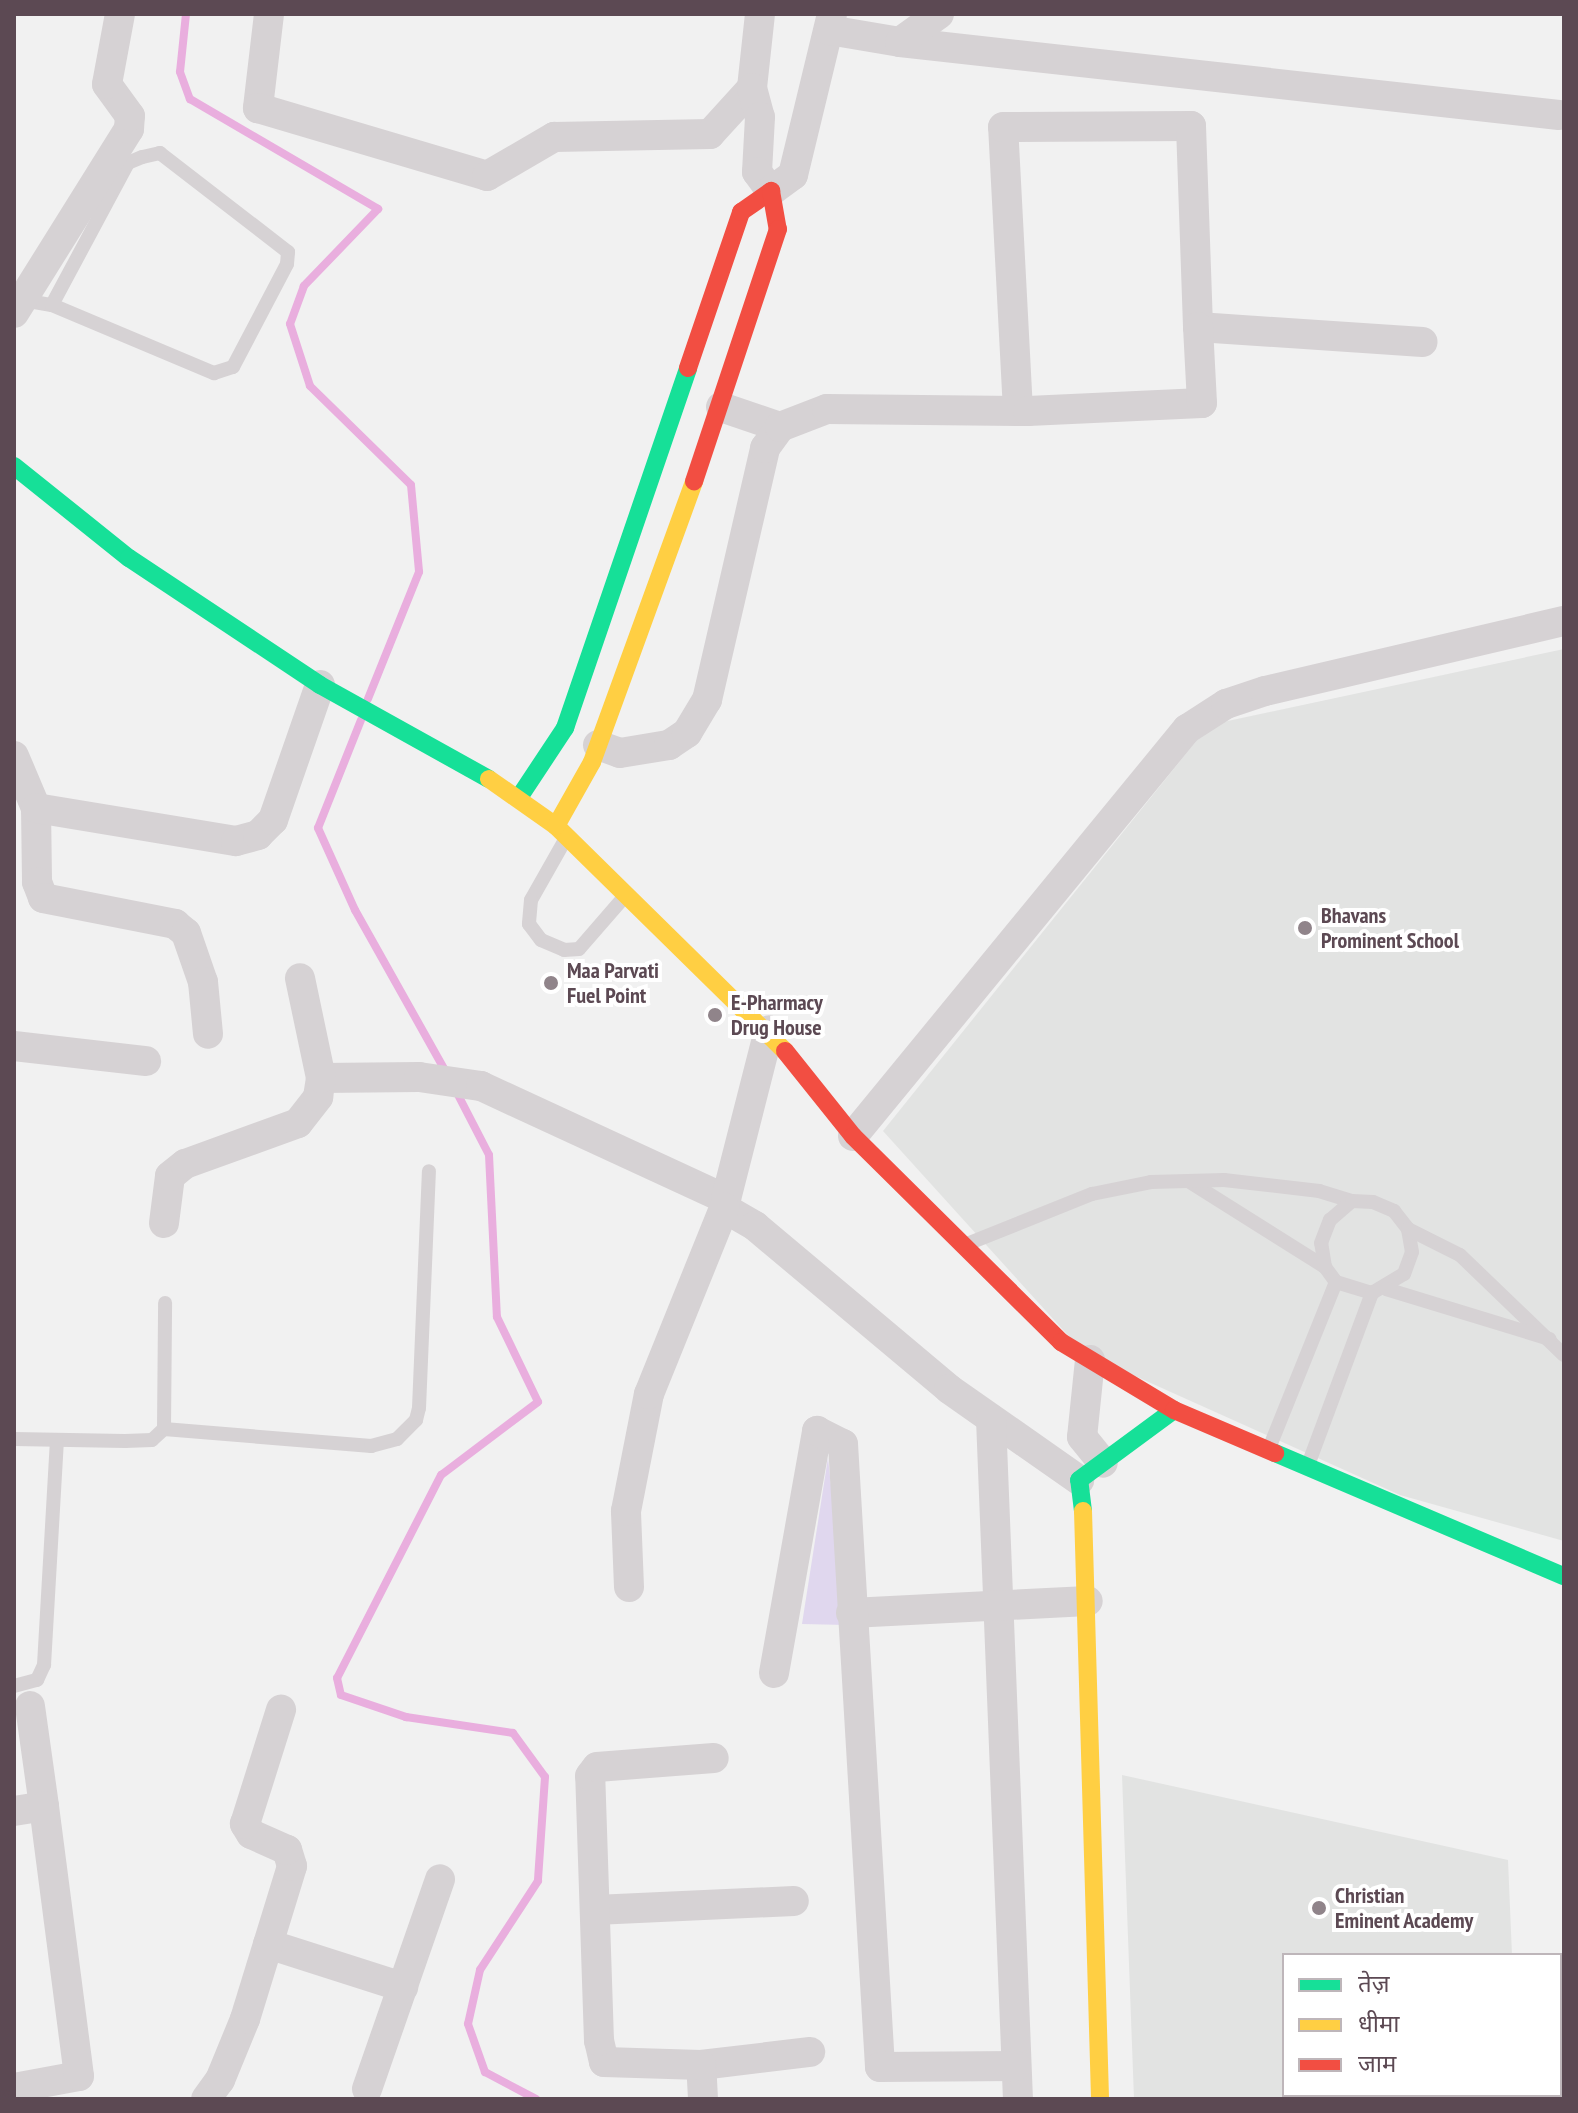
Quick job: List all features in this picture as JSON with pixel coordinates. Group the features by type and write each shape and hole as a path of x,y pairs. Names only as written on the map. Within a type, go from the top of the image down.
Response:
{"street":[{"path":"30,306 129,129 130,116 107,84 120,14"},
{"path":"269,14 258,108 487,176 554,137 710,134 752,88"},
{"path":"520,796 565,728 700,400 778,229 771,191 757,172 760,117 752,88 760,14"},
{"path":"900,42 939,14"},
{"path":"562,831 598,745 700,400 741,212 793,175 830,22 900,42 1559,115"},
{"path":"598,745 620,753 669,745 687,733 707,700 765,448 780,427 827,409 1018,411 1202,403 1191,126 1003,127 1018,411"},
{"path":"1198,327 1423,342"},
{"path":"700,400 780,427"},
{"path":"14,466 129,558 324,688 421,737 520,796 562,831 769,1030 853,1136 1061,1342 1174,1410 1564,1576"},
{"path":"853,1136 1187,729 1226,704 1265,691 1564,621"},
{"path":"36,808 236,841 258,835 273,820 324,688"},
{"path":"14,756 36,808 37,882 43,898 175,924 186,933 203,982 208,1034"},
{"path":"164,1223 170,1176 185,1164 298,1123 318,1097 321,1078 300,978"},
{"path":"629,1587 626,1511 649,1394 725,1204 769,1030"},
{"path":"14,1046 146,1061"},
{"path":"321,1078 451,1082 481,1086 725,1204 755,1226 888,1341 991,1419 1091,1471"},
{"path":"1090,1360 1082,1437 1091,1471 1088,1601 1100,2099"},
{"path":"1091,1471 1174,1410"},
{"path":"991,1419 1018,2099"},
{"path":"774,1673 817,1431 843,1444 880,2067 1016,2066"},
{"path":"851,1613 998,1608 1088,1601"},
{"path":"14,2088 79,2076 29,1808 22,1696"},
{"path":"206,2099 220,2080 240,2031 293,1857 251,1834 245,1824 281,1710"},
{"path":"714,1758 597,1767 590,1776 604,2062 689,2060 701,2065 810,2052"},
{"path":"367,2089 440,1879"},
{"path":"595,1910 794,1901"},
{"path":"268,1944 403,1987"},
{"path":"701,2065 703,2099"},
{"path":"228,2099 239,2099"}],"lane":[{"path":"160,153 288,252 287,264 233,367 214,373 30,306 128,163 160,153"},
{"path":"562,831 531,900 529,924 541,940 564,950 579,949 627,893"},
{"path":"164,1429 371,1446 397,1439 416,1420 419,1408 429,1171"},
{"path":"963,1246 1092,1194 1189,1181 1319,1191 1394,1211 1408,1229 1460,1255 1553,1340 1564,1355"},
{"path":"1189,1181 1325,1267 1336,1282 1379,1291 1553,1340"},
{"path":"1325,1267 1321,1243 1330,1220 1352,1201"},
{"path":"1307,1467 1379,1291 1404,1274 1412,1252 1408,1229"},
{"path":"1268,1450 1336,1282"},
{"path":"14,1439 152,1440 164,1429 165,1303"},
{"path":"22,1696 37,1680 44,1665 57,1440"}],"shaded area":[{"name":"Bhavans Prominent School","path":"1564,649 1564,1541 1400,1495 1084,1353 883,1131 1209,725"},
{"path":"828,1458 846,1625 802,1624"},
{"name":"Christian Eminent Academy","path":"1122,1775 1508,1860 1512,1953 1282,1953 1282,2097 1518,2099 1134,2099"}],"waterway":[{"path":"186,14 180,72 190,99 378,209 304,286 290,324 310,386 411,485 419,572 368,699"},
{"path":"361,720 318,828 355,910 447,1074"},
{"path":"455,1089 489,1155 497,1317 538,1402 441,1475 337,1678 341,1695 406,1717 513,1733 545,1777 538,1881 480,1970 468,2024 485,2072 536,2099"}],"traffic: fast":[{"path":"520,796 565,728 688,368"},
{"path":"14,466 129,558 320,685 489,779"},
{"path":"1083,1511 1079,1480 1174,1410"},
{"path":"1275,1453 1564,1576"}],"traffic: slow":[{"path":"556,826 592,762 694,481"},
{"path":"489,779 556,826 785,1051"},
{"path":"1083,1511 1100,2099"}],"traffic: jam":[{"path":"688,368 741,212 771,191 778,229 694,481"},
{"path":"785,1051 853,1136 1061,1342 1174,1410 1275,1453"}],"place":[{"name":"Bhavans Prominent School","path":"1305,928"},
{"name":"Maa Parvati Fuel Point","path":"551,983"},
{"name":"E-Pharmacy Drug House","path":"715,1015"},
{"name":"Christian Eminent Academy","path":"1319,1908"}]}
